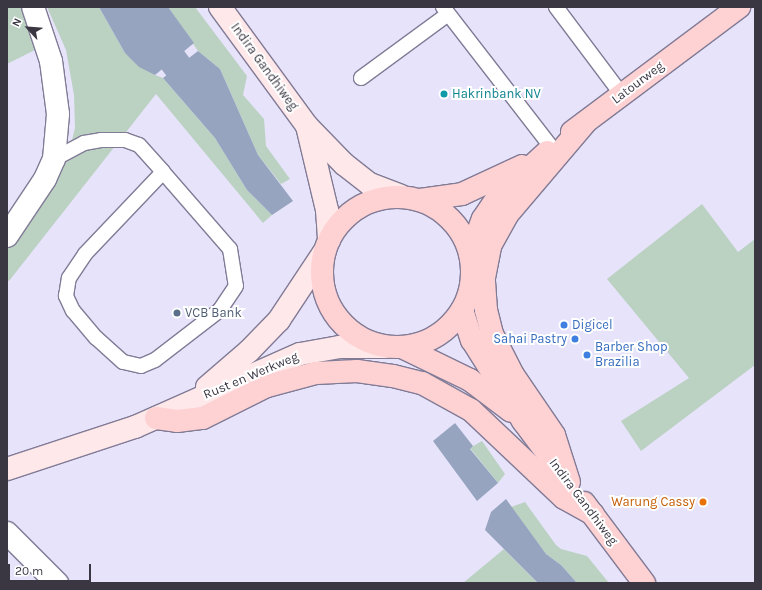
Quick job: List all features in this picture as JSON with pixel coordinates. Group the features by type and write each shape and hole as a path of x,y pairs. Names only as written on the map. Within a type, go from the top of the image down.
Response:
{"main road":[{"name":"Indira Gandhiweg","path":"220,7 307,126 344,164 370,184 410,198"},
{"name":"Latourweg","path":"470,254 483,220 497,198 545,153 739,7"},
{"path":"569,482 554,435 513,374 492,334 486,310 484,278 490,246 507,215 585,123"},
{"name":"Indira Gandhiweg","path":"307,126 327,210 326,246 321,277 325,296 340,324 360,339 394,347 470,380 523,421"},
{"name":"Latourweg","path":"326,246 334,228 352,210 376,199 462,194 545,153"},
{"path":"394,347 411,346 434,338 450,326 462,310 469,292 472,273 470,254 463,236 452,220 437,208 410,198"},
{"name":"Rust en Werkweg","path":"189,402 250,351 279,320 326,246"},
{"name":"Indira Gandhiweg","path":"462,310 472,340 523,421 644,583"},
{"name":"Rust en Werkweg","path":"7,469 135,427 300,354 340,347 394,347"},
{"path":"156,418 177,421 203,418 266,386 316,373 357,371 393,376 422,383 471,410 564,498 593,514"}],"street":[{"path":"7,236 45,179 54,159 58,114 51,61 33,7"},
{"path":"7,533 57,583"}],"lane":[{"path":"556,7 622,95"},
{"path":"361,78 445,10 545,153"},
{"path":"54,159 84,143 101,140 125,140 139,145 163,172 230,248 236,286 220,310 155,360 141,366 123,362 96,338 73,311 66,296 69,278 85,254 163,172"}],"green space":[{"path":"7,7 26,7 43,46 7,64"},
{"path":"47,7 99,7 125,53 155,75 163,78 215,138 247,190 272,215 263,223 156,94 9,281 7,280 7,249 36,210 69,152 75,128 74,95 66,50"},
{"path":"168,7 195,7 247,76 243,95 264,119 266,146 290,179 281,184 258,155 220,69 198,51"},
{"path":"702,204 738,252 755,239 755,365 641,451 621,421 689,378 607,279"},
{"path":"482,441 505,474 498,483 470,448"},
{"path":"525,502 556,545 561,549 587,556 609,583 577,583 561,565 546,554 511,507"},
{"path":"504,549 538,583 463,583"}],"water":[{"path":"99,7 168,7 194,43 155,75 139,67 125,53"},
{"path":"198,51 220,69 258,155 293,201 272,215 247,190 215,138 163,78"},
{"path":"455,423 473,446 470,449 498,483 477,501 433,441"},
{"path":"506,499 546,554 561,565 577,583 538,583 485,530 491,512"}],"waterway":[{"path":"133,7 201,98"}],"place":[{"name":"Hakrinbank NV","path":"444,94"},
{"name":"VCB Bank","path":"177,313"},
{"name":"Digicel","path":"564,325"},
{"name":"Sahai Pastry","path":"575,339"},
{"name":"Barber Shop Brazilia","path":"587,355"},
{"name":"Warung Cassy","path":"703,502"}]}
